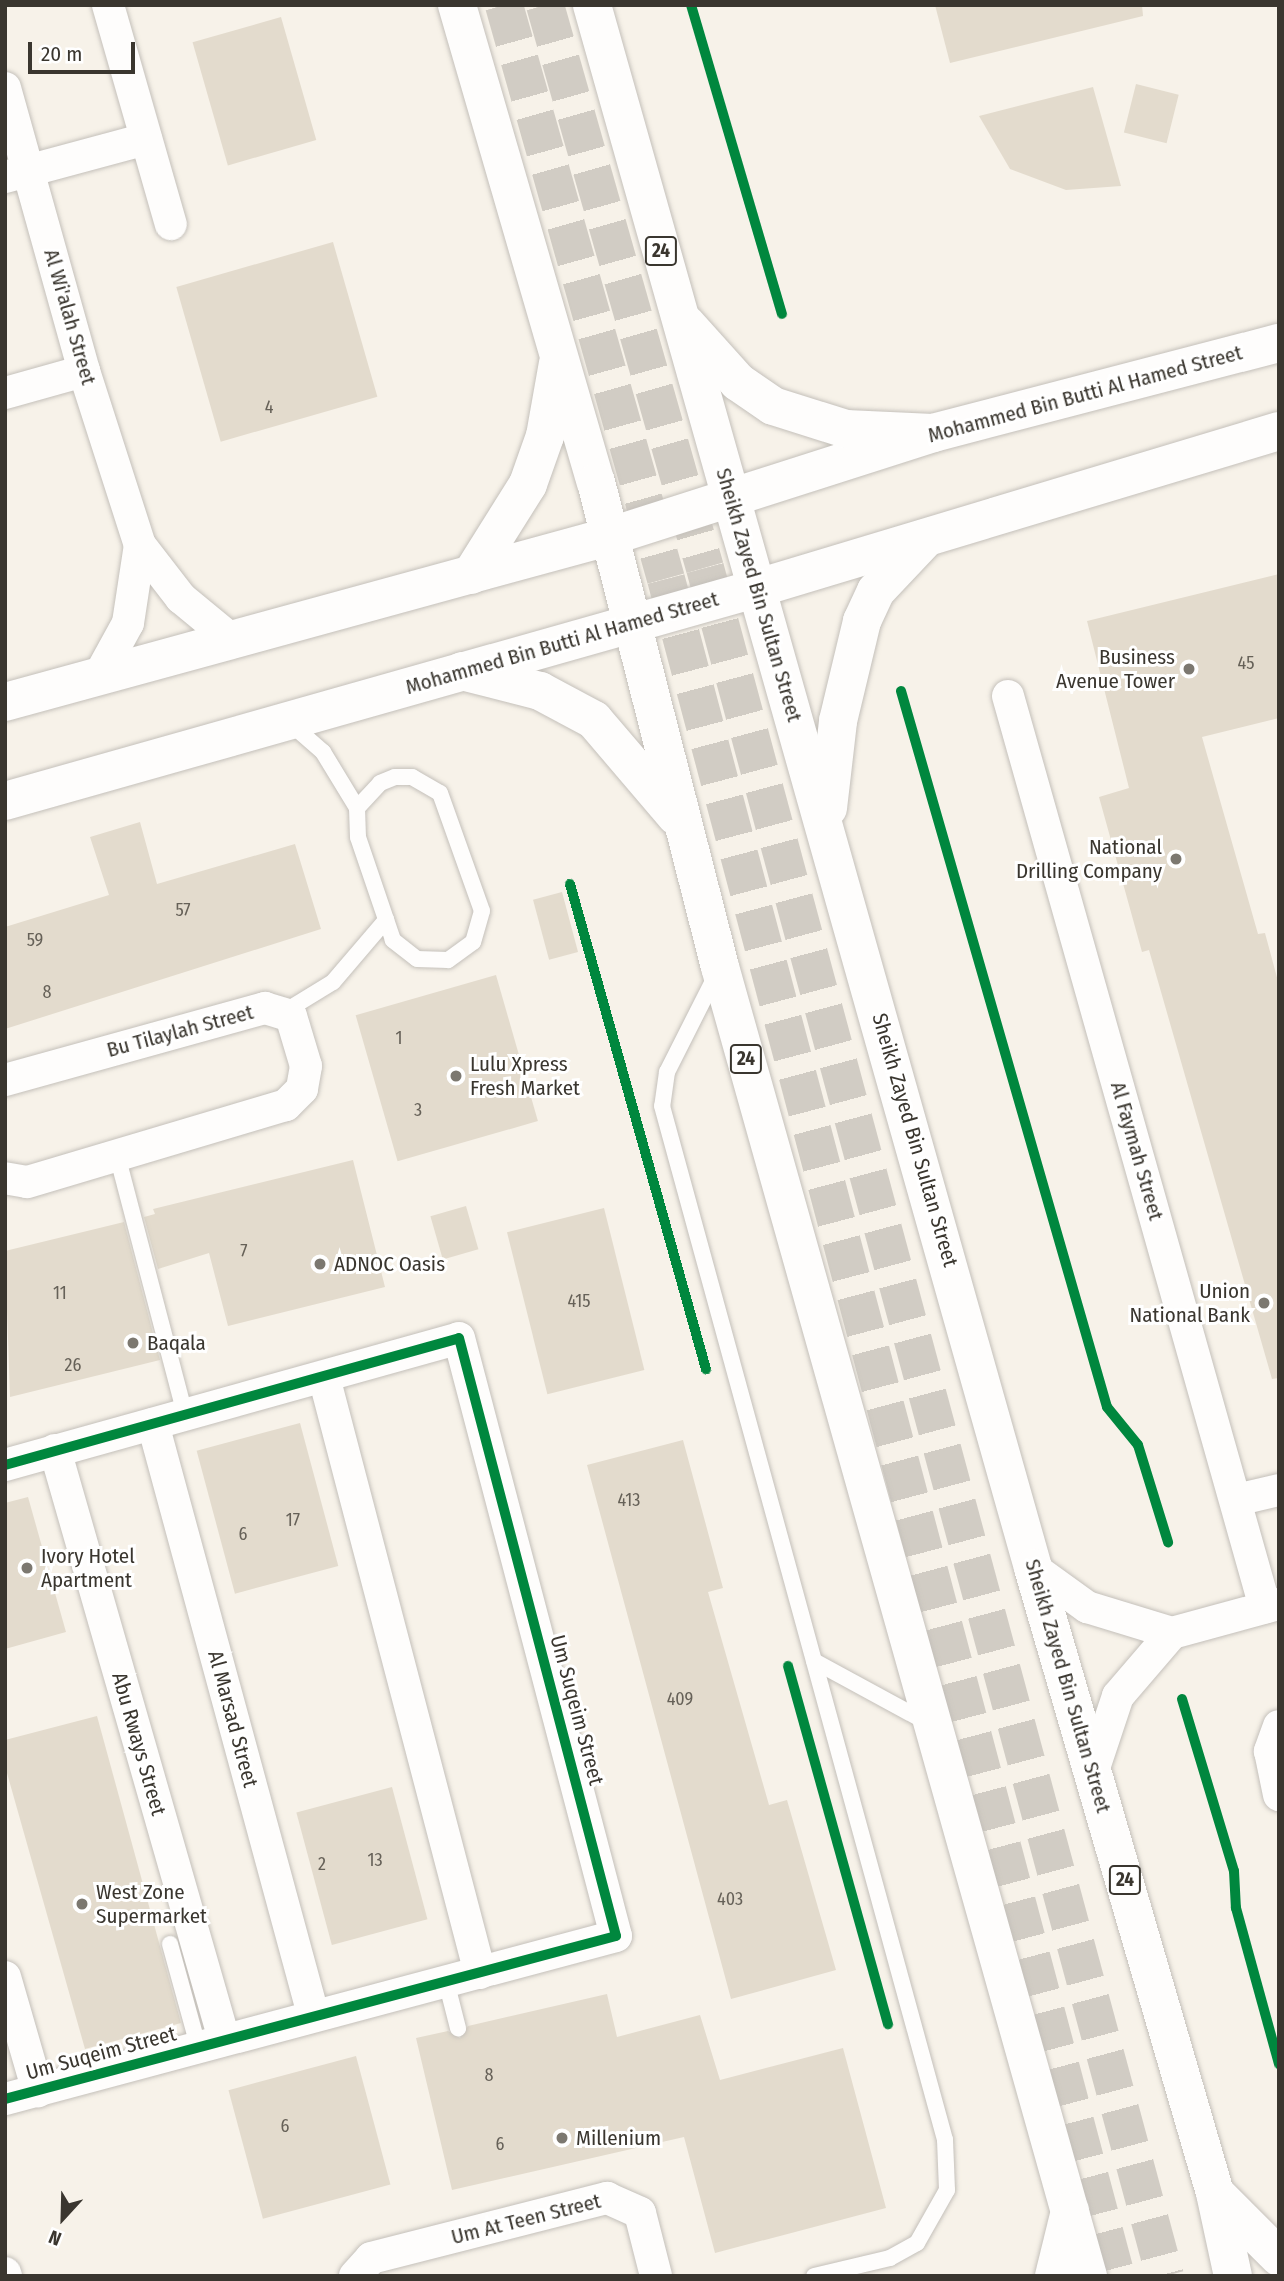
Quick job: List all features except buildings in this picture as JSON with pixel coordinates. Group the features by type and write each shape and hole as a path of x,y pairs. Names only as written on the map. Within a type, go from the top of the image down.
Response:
{"main road":[{"name":"24","path":"457,5 635,622 720,967 1088,2276"},
{"name":"Sheikh Zayed Bin Sultan Street","path":"592,5 678,315 826,824 1033,1568 1215,2193 1233,2276"},
{"path":"678,315 738,382 773,406 846,429 933,433"},
{"name":"Mohammed Bin Butti Al Hamed Street","path":"5,702 611,536 933,433 1279,343"},
{"path":"471,575 528,484 545,436 559,351"},
{"name":"Mohammed Bin Butti Al Hamed Street","path":"5,800 758,588 1279,431"},
{"path":"826,824 838,721 855,642 876,591 926,538"},
{"path":"462,671 540,691 594,720 684,826"},
{"path":"1215,2193 1279,2257"},
{"path":"1054,2276 1071,2209"}],"street":[{"path":"107,5 171,225"},
{"name":"Al Wi'alah Street","path":"5,88 17,174 85,371 140,544 181,598 232,640"},
{"path":"17,174 146,139"},
{"path":"5,393 85,371"},
{"name":"Al Wi'alah Street","path":"99,676 128,623 140,544"},
{"name":"Al Faymah Street","path":"1008,696 1237,1500 1272,1605"},
{"name":"Bu Tilaylah Street","path":"5,1080 254,1010 284,1012 291,1016 306,1066 295,1098 27,1182 5,1178"},
{"name":"Um Suqeim Street","path":"5,1465 458,1338 616,1936 313,2014 5,2099"},
{"path":"324,1377 480,1973"},
{"name":"Al Marsad Street","path":"153,1424 313,2014"},
{"name":"Abu Rways Street","path":"55,1450 211,2043"},
{"path":"1237,1500 1279,1490"},
{"path":"1033,1568 1087,1607 1172,1633 1272,1605"},
{"path":"1093,1771 1118,1696 1172,1633"},
{"path":"1279,1726 1270,1758 1279,1795"},
{"path":"5,1977 38,2091"},
{"name":"Um At Teen Street","path":"355,2276 371,2258 607,2198 640,2213 656,2276"}],"lane":[{"path":"286,720 323,752 357,808 358,837 386,920 403,951 432,962 462,953 473,943 482,911 440,793 412,777 395,778 380,783 357,808"},
{"path":"284,1012 333,982 386,920"},
{"path":"720,967 667,1073 662,1106 945,2140 947,2190 940,2212 917,2243 868,2265 814,2276"},
{"path":"117,1155 185,1414"},
{"path":"814,1661 933,1726"},
{"path":"170,1944 211,2043"},
{"path":"446,1981 458,2028"}],"tunnel":[{"path":"504,5 666,579 1116,2276"},
{"path":"545,5 705,568 1165,2276"}],"cycle path":[{"path":"691,5 782,314"},
{"path":"901,691 1107,1407 1138,1445 1168,1542"},
{"path":"570,884 706,1369"},
{"path":"5,1465 459,1338 616,1936 5,2099"},
{"path":"788,1666 888,2024"},
{"path":"1182,1699 1234,1871 1236,1908 1279,2064"}],"place":[{"name":"Business Avenue Tower","path":"1189,669"},
{"name":"National Drilling Company","path":"1176,859"},
{"name":"Lulu Xpress Fresh Market","path":"456,1076"},
{"name":"ADNOC Oasis","path":"320,1264"},
{"name":"Union National Bank","path":"1264,1303"},
{"name":"Baqala","path":"133,1343"},
{"name":"Ivory Hotel Apartment","path":"27,1568"},
{"name":"West Zone Supermarket","path":"82,1904"},
{"name":"Millenium","path":"562,2138"}]}
